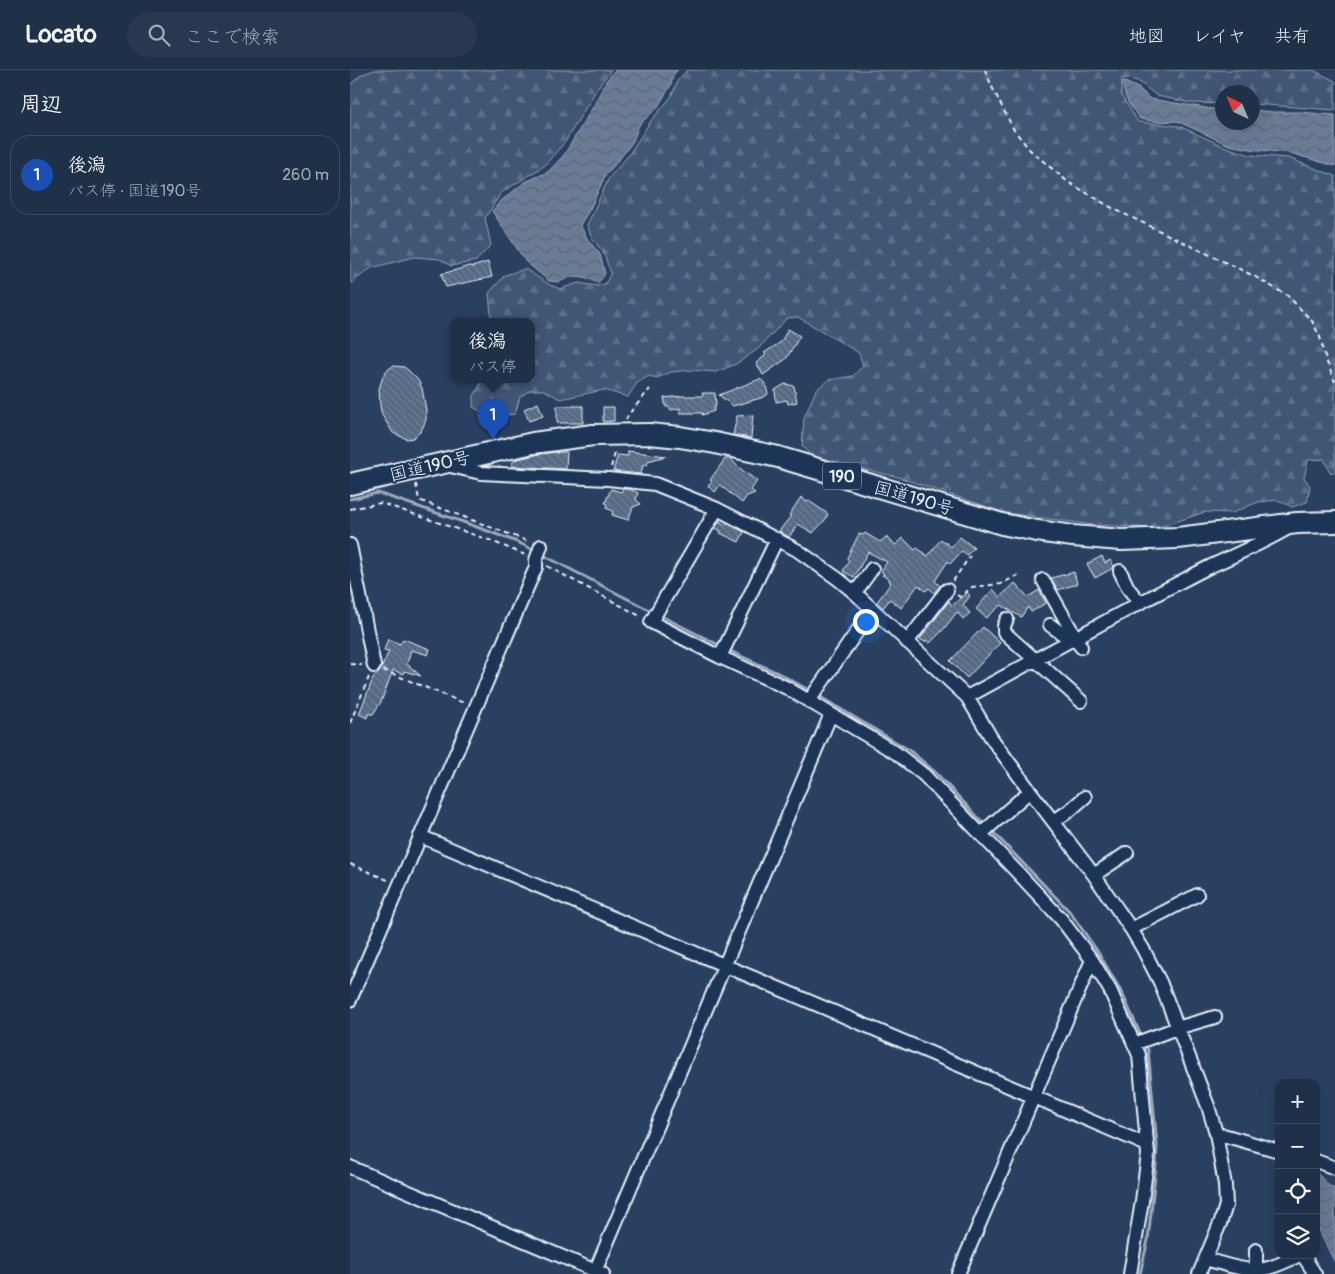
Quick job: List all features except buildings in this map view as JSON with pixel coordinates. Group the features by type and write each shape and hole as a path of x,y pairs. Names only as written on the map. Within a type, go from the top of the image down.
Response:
{"highway":[{"name":"国道190号","path":"350,484 534,443 566,438 649,434 714,443 778,457 1002,524 1074,536 1121,540 1178,538 1297,523 1335,522"}],"street":[{"path":"441,464 482,473 608,479 655,484 717,509 797,550 838,579 966,697 992,739 1094,875 1131,929 1144,949 1160,982 1208,1106 1216,1133 1226,1185 1226,1205 1199,1274"},
{"path":"717,509 651,622 720,657 765,677 809,701 896,753 924,775 1061,920 1092,960 1110,990 1139,1055 1148,1154 1130,1274"},
{"path":"966,697 1036,660 1076,642 1140,603 1209,567 1275,536 1297,523"},
{"path":"720,657 776,539"},
{"path":"350,545 374,666"},
{"path":"350,1000 536,567 536,560 541,546"},
{"path":"855,593 872,569"},
{"path":"1120,571 1128,588 1140,603"},
{"path":"1043,580 1076,642"},
{"path":"907,642 947,590"},
{"path":"809,701 872,610"},
{"path":"1007,619 1004,632 1081,702"},
{"path":"1050,625 1076,642"},
{"path":"350,1167 597,1273 831,714"},
{"path":"981,834 1030,791"},
{"path":"1054,821 1069,811 1085,796"},
{"path":"420,836 1147,1145"},
{"path":"1094,875 1127,853"},
{"path":"1131,929 1197,895"},
{"path":"958,1274 1092,960"},
{"path":"1134,1044 1177,1028 1215,1017"},
{"path":"1216,1133 1275,1150"},
{"path":"1320,1162 1335,1168"},
{"path":"1256,1250 1256,1270"},
{"path":"1205,1259 1256,1270 1272,1267 1291,1259"},
{"path":"1305,1259 1315,1274"}],"path":[{"path":"985,70 1014,130 1030,150 1068,182 1114,209 1254,276 1288,296 1312,321 1335,382"},
{"path":"417,469 416,488 419,500 541,546"},
{"path":"350,509 380,503 488,540 536,560 651,622"},
{"path":"970,556 947,590 960,597 972,587 1001,584 1022,573"},
{"path":"350,723 374,666 476,708"},
{"path":"350,864 399,885"}],"green space":[{"path":"374,70 611,70 598,87 565,142 544,166 501,193 485,218 491,245 476,261 451,266 440,259 414,257 371,268 350,284 350,85 361,75"},
{"path":"687,70 1313,70 1335,81 1335,110 1260,105 1260,85 1215,85 1215,104 1191,103 1157,96 1138,81 1122,78 1121,95 1138,122 1179,126 1223,146 1250,155 1288,158 1335,176 1335,473 1330,472 1324,459 1308,460 1304,478 1310,486 1307,502 1292,507 1278,500 1258,502 1232,513 1205,512 1157,528 1094,525 1006,513 898,477 812,457 802,446 804,418 816,390 828,380 853,376 863,366 859,353 798,317 787,318 758,349 736,364 716,372 690,370 671,372 657,378 649,376 637,383 628,397 604,390 560,399 544,390 530,390 520,397 515,414 491,417 473,407 474,396 481,383 535,383 535,318 490,318 489,293 505,275 525,269 560,289 578,283 598,286 605,284 611,273 603,252 592,238 587,225 609,178 628,156 650,122 671,97 678,80"}],"water":[{"path":"615,70 678,70 673,75 671,85 657,108 639,125 633,141 605,176 590,209 580,225 588,240 600,254 605,274 598,283 584,277 573,276 559,282 549,281 526,262 492,211 501,201 525,182 548,172 564,155 593,107 606,81"},
{"path":"1123,81 1140,89 1150,99 1215,109 1215,130 1260,130 1260,111 1335,115 1335,166 1290,153 1229,145 1177,121 1159,122 1140,119 1130,106 1123,87"},
{"path":"1320,1176 1329,1186 1335,1189 1335,1263 1320,1233"}],"waterway":[{"path":"350,499 378,493 466,523 536,551"},
{"path":"541,554 653,612"},
{"path":"659,615 723,647"},
{"path":"728,650 780,674 812,692"},
{"path":"817,695 909,750 936,773 985,825"},
{"path":"990,829 1070,912 1098,952 1122,993 1142,1038"},
{"path":"1140,1274 1148,1240 1157,1145 1148,1050 1145,1044"}],"place":[{"name":"後潟","path":"493,440"}]}
